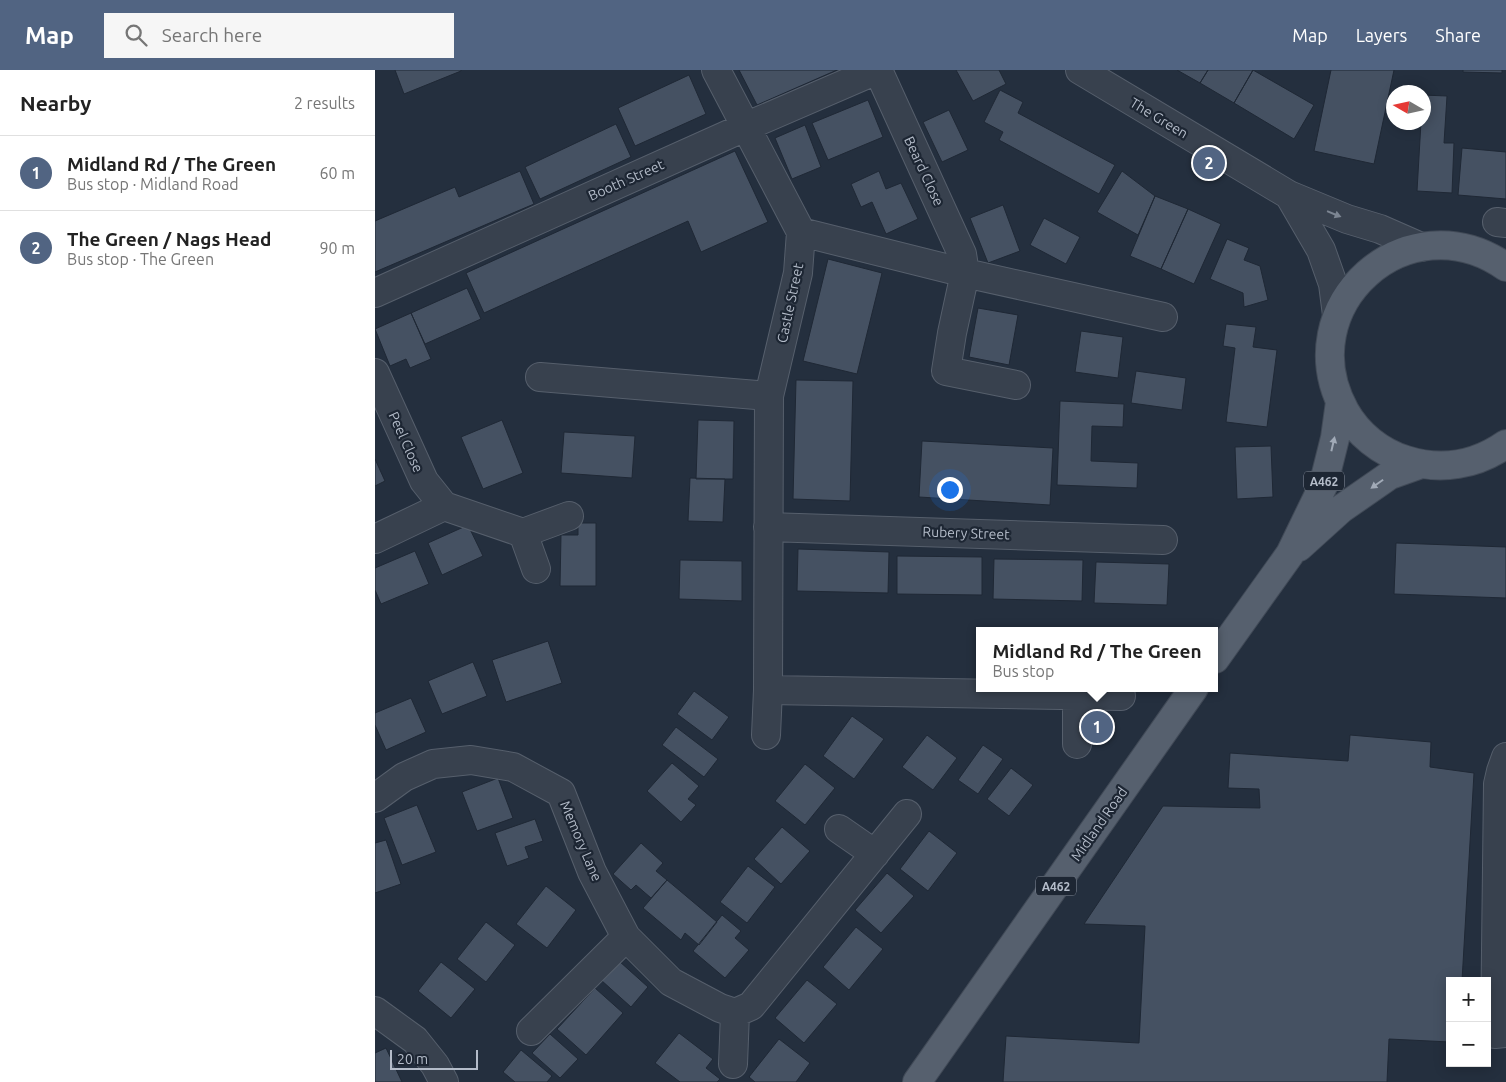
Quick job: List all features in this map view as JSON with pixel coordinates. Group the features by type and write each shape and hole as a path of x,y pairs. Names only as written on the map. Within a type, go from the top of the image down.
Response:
{"main road":[{"path":"1506,267 1479,252 1458,246 1439,245 1421,246 1399,253 1379,263 1356,284 1337,316 1331,340 1330,368 1334,387 1349,418 1361,433 1376,445 1395,456 1421,464 1444,466 1465,463 1488,455 1506,444"},
{"name":"A462","path":"1218,655 1290,554 1323,486 1335,438 1340,402"},
{"name":"A462","path":"1290,554 1341,509 1389,475 1421,464"},
{"name":"Midland Road","path":"917,1082 1191,692"}],"street":[{"path":"715,70 801,232 965,273 1163,318"},
{"name":"Booth Street","path":"375,293 745,126 877,70"},
{"name":"Beard Close","path":"877,70 962,254 965,273"},
{"name":"The Green","path":"1080,70 1289,196 1421,246"},
{"name":"The Green","path":"1289,196 1321,250 1333,284 1337,316"},
{"name":"Castle Street","path":"766,734 769,396 798,273 801,232"},
{"path":"965,273 946,371 1016,385"},
{"name":"Peel Close","path":"375,373 424,481 444,506"},
{"path":"540,377 769,396"},
{"path":"375,539 444,506 523,533 569,516"},
{"name":"Rubery Street","path":"768,527 1163,540"},
{"path":"523,533 536,568"},
{"path":"767,690 1121,696"},
{"path":"1077,695 1077,744"},
{"path":"1501,1034 1498,784 1506,757"},
{"name":"Memory Lane","path":"375,798 404,777 433,764 471,760 513,767 561,793 592,872 626,937 671,982 720,1008 735,1013"},
{"path":"733,1064 735,1013 751,1006 907,814"},
{"path":"839,829 875,854"},
{"path":"531,1031 626,937"},
{"path":"375,1011 415,1040 435,1065 444,1082"}],"building":[{"path":"395,70 461,70 461,71 404,94"},
{"path":"739,70 837,70 757,105"},
{"path":"956,70 999,70 1006,84 973,101"},
{"path":"1177,70 1208,70 1200,83"},
{"path":"1208,70 1253,70 1234,103 1200,83"},
{"path":"1253,70 1314,105 1294,139 1234,103"},
{"path":"1331,70 1394,70 1391,85 1386,85 1386,108 1374,164 1314,151"},
{"path":"1463,70 1502,70 1502,73 1463,72"},
{"path":"689,75 706,114 635,146 618,108"},
{"path":"1000,90 1023,102 1018,113 1115,165 1099,194 999,140 1003,132 984,122"},
{"path":"1431,95 1447,96 1444,143 1454,143 1452,193 1417,191 1421,130 1431,130"},
{"path":"868,100 883,137 828,160 812,123"},
{"path":"949,110 968,150 942,162 923,122"},
{"path":"616,124 631,157 540,199 525,167"},
{"path":"805,125 821,167 792,179 775,138"},
{"path":"1462,148 1506,152 1506,199 1458,195"},
{"path":"735,151 768,222 701,252 688,221 484,313 466,273"},
{"path":"520,171 534,204 375,272 375,221 455,187 459,197"},
{"path":"879,171 886,189 901,183 918,219 886,234 872,202 861,207 851,184"},
{"path":"1122,171 1155,196 1138,235 1097,212"},
{"path":"1155,196 1188,209 1161,269 1130,256"},
{"path":"1003,205 1020,251 988,263 970,218"},
{"path":"1188,209 1221,224 1194,284 1161,269"},
{"path":"1044,218 1080,237 1066,264 1030,245"},
{"path":"1227,239 1249,248 1244,260 1260,266 1268,300 1244,307 1243,293 1210,279"},
{"path":"828,259 882,273 857,374 803,361"},
{"path":"467,288 481,319 425,344 411,313"},
{"path":"978,308 1018,315 1009,365 969,357"},
{"path":"411,313 431,359 410,368 406,359 390,366 375,329"},
{"path":"1226,324 1256,327 1253,347 1277,350 1267,427 1226,422 1235,348 1223,346"},
{"path":"1081,331 1123,337 1118,378 1075,372"},
{"path":"1136,371 1186,378 1182,410 1131,403"},
{"path":"796,380 853,381 850,501 793,499"},
{"path":"1060,401 1124,404 1123,427 1092,426 1091,461 1138,463 1137,488 1057,485"},
{"path":"502,420 523,473 483,489 461,437"},
{"path":"698,420 734,421 733,479 696,479"},
{"path":"564,432 635,436 632,478 561,473"},
{"path":"922,441 1053,448 1050,505 919,497"},
{"path":"1271,446 1273,497 1237,499 1235,447"},
{"path":"375,459 385,481 375,486"},
{"path":"690,478 725,479 723,522 688,521"},
{"path":"578,523 596,523 596,586 560,586 561,535 578,535"},
{"path":"468,525 483,556 442,575 428,543"},
{"path":"1396,543 1506,547 1506,598 1394,594"},
{"path":"798,549 889,552 888,593 797,591"},
{"path":"415,551 429,584 381,604 375,590 375,568"},
{"path":"897,556 982,557 982,595 897,594"},
{"path":"994,559 1083,560 1082,601 993,599"},
{"path":"680,560 742,561 742,601 679,599"},
{"path":"1096,562 1169,564 1167,605 1094,603"},
{"path":"548,641 562,683 506,702 492,660"},
{"path":"473,662 487,696 442,714 428,681"},
{"path":"694,691 729,717 712,740 677,714"},
{"path":"411,698 426,732 386,750 375,725 375,713"},
{"path":"852,716 884,739 854,779 823,756"},
{"path":"676,727 718,759 704,777 662,745"},
{"path":"927,735 957,758 933,790 902,767"},
{"path":"1350,735 1431,742 1430,767 1474,773 1462,977 1446,977 1446,1042 1389,1039 1387,1082 1003,1082 1006,1036 1139,1043 1145,926 1084,924 1163,806 1260,808 1259,789 1228,788 1230,753 1348,761"},
{"path":"983,745 1003,759 978,794 958,780"},
{"path":"672,763 699,786 688,799 696,805 681,822 647,791"},
{"path":"805,764 835,788 805,825 775,801"},
{"path":"1011,768 1033,785 1009,816 987,799"},
{"path":"498,778 513,818 477,831 462,792"},
{"path":"417,805 436,852 402,865 384,818"},
{"path":"535,819 543,841 525,847 529,858 507,866 495,833"},
{"path":"782,827 810,851 781,884 754,859"},
{"path":"929,831 957,853 928,891 900,869"},
{"path":"386,840 401,884 375,893 375,843"},
{"path":"641,843 663,863 656,871 667,880 651,898 636,885 631,890 613,874"},
{"path":"748,866 775,887 747,923 720,902"},
{"path":"887,873 914,896 881,933 855,910"},
{"path":"667,880 717,922 699,945 685,933 681,940 643,908"},
{"path":"546,886 576,910 547,948 516,924"},
{"path":"722,915 741,931 735,938 749,950 725,978 693,951"},
{"path":"486,922 515,945 486,982 457,959"},
{"path":"856,927 883,949 849,990 823,967"},
{"path":"619,961 648,987 631,1007 601,980"},
{"path":"441,962 475,989 451,1018 418,991"},
{"path":"807,980 837,1004 804,1043 775,1018"},
{"path":"595,988 623,1013 586,1055 557,1029"},
{"path":"679,1033 713,1059 706,1068 720,1079 717,1082 680,1082 655,1063"},
{"path":"550,1034 578,1059 560,1078 532,1053"},
{"path":"779,1039 810,1063 796,1082 755,1082 749,1077"},
{"path":"386,1048 402,1082 375,1082 375,1053"},
{"path":"521,1050 552,1076 547,1082 515,1082 503,1072"}],"place":[{"name":"The Green / Nags Head","path":"1209,163"},
{"name":"Midland Rd / The Green","path":"1097,727"}]}
